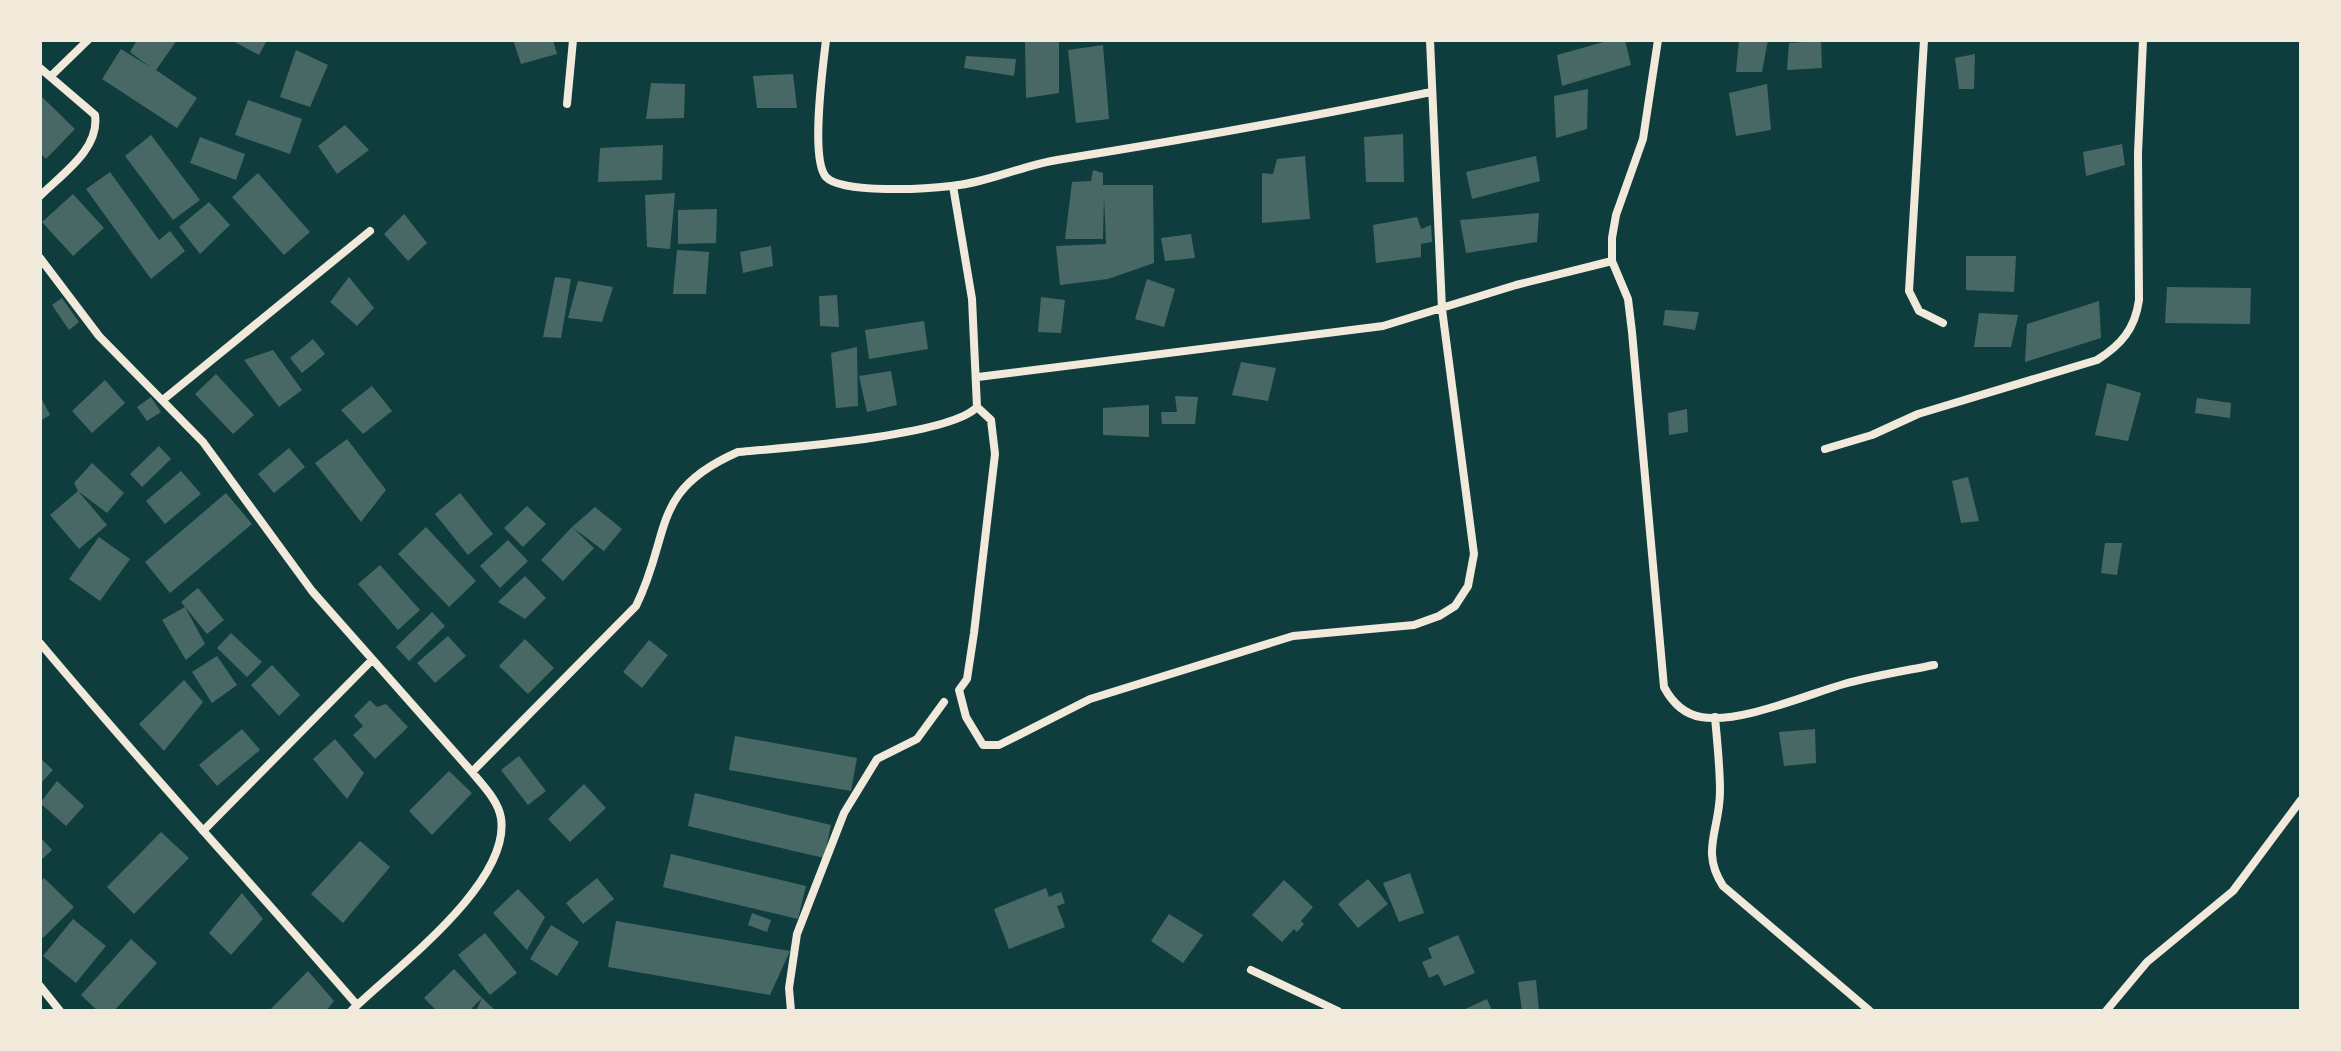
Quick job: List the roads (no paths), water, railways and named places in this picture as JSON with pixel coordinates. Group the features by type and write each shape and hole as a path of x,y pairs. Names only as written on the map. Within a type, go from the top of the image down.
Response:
{"street":[{"path":"51,76 88,40"},
{"path":"567,104 573,40"},
{"path":"826,40 820,101 820,164 825,176 835,183 866,188 953,186 1053,161 1158,145 1431,92"},
{"path":"977,407 991,420 995,454 967,679 959,690 966,717 983,745 999,745 1090,699 1282,639 1414,625 1455,606 1468,586 1474,554 1442,309 1430,40"},
{"path":"1658,40 1643,139 1616,215 1612,261 1628,299 1631,321 1664,687 1672,700 1685,711 1702,717 1732,716 1848,683 1934,665"},
{"path":"1924,40 1909,291 1919,311 1943,323"},
{"path":"1825,449 1872,435 1918,414 2097,360 2116,348 2128,332 2139,300 2138,153 2143,40"},
{"path":"40,68 95,115 97,128 92,143 40,196"},
{"path":"472,772 573,675 636,606 647,585 666,515 687,481 711,464 738,452 917,430 969,416 977,407 972,299 953,186"},
{"path":"164,399 370,231"},
{"path":"40,258 99,336 203,442 312,591 493,798 500,815 502,833 495,857 481,880 438,930 354,1008 40,643"},
{"path":"978,377 1383,326 1516,285 1612,261"},
{"path":"203,831 372,660"},
{"path":"791,1011 790,975 797,934 844,813 853,803 861,780 877,759 917,739 944,702"},
{"path":"1715,717 1720,791 1710,853 1712,868 1723,886 1870,1011"},
{"path":"2106,1011 2147,962 2233,891 2301,800"},
{"path":"1251,970 1338,1011"},
{"path":"40,986 60,1011"}]}
